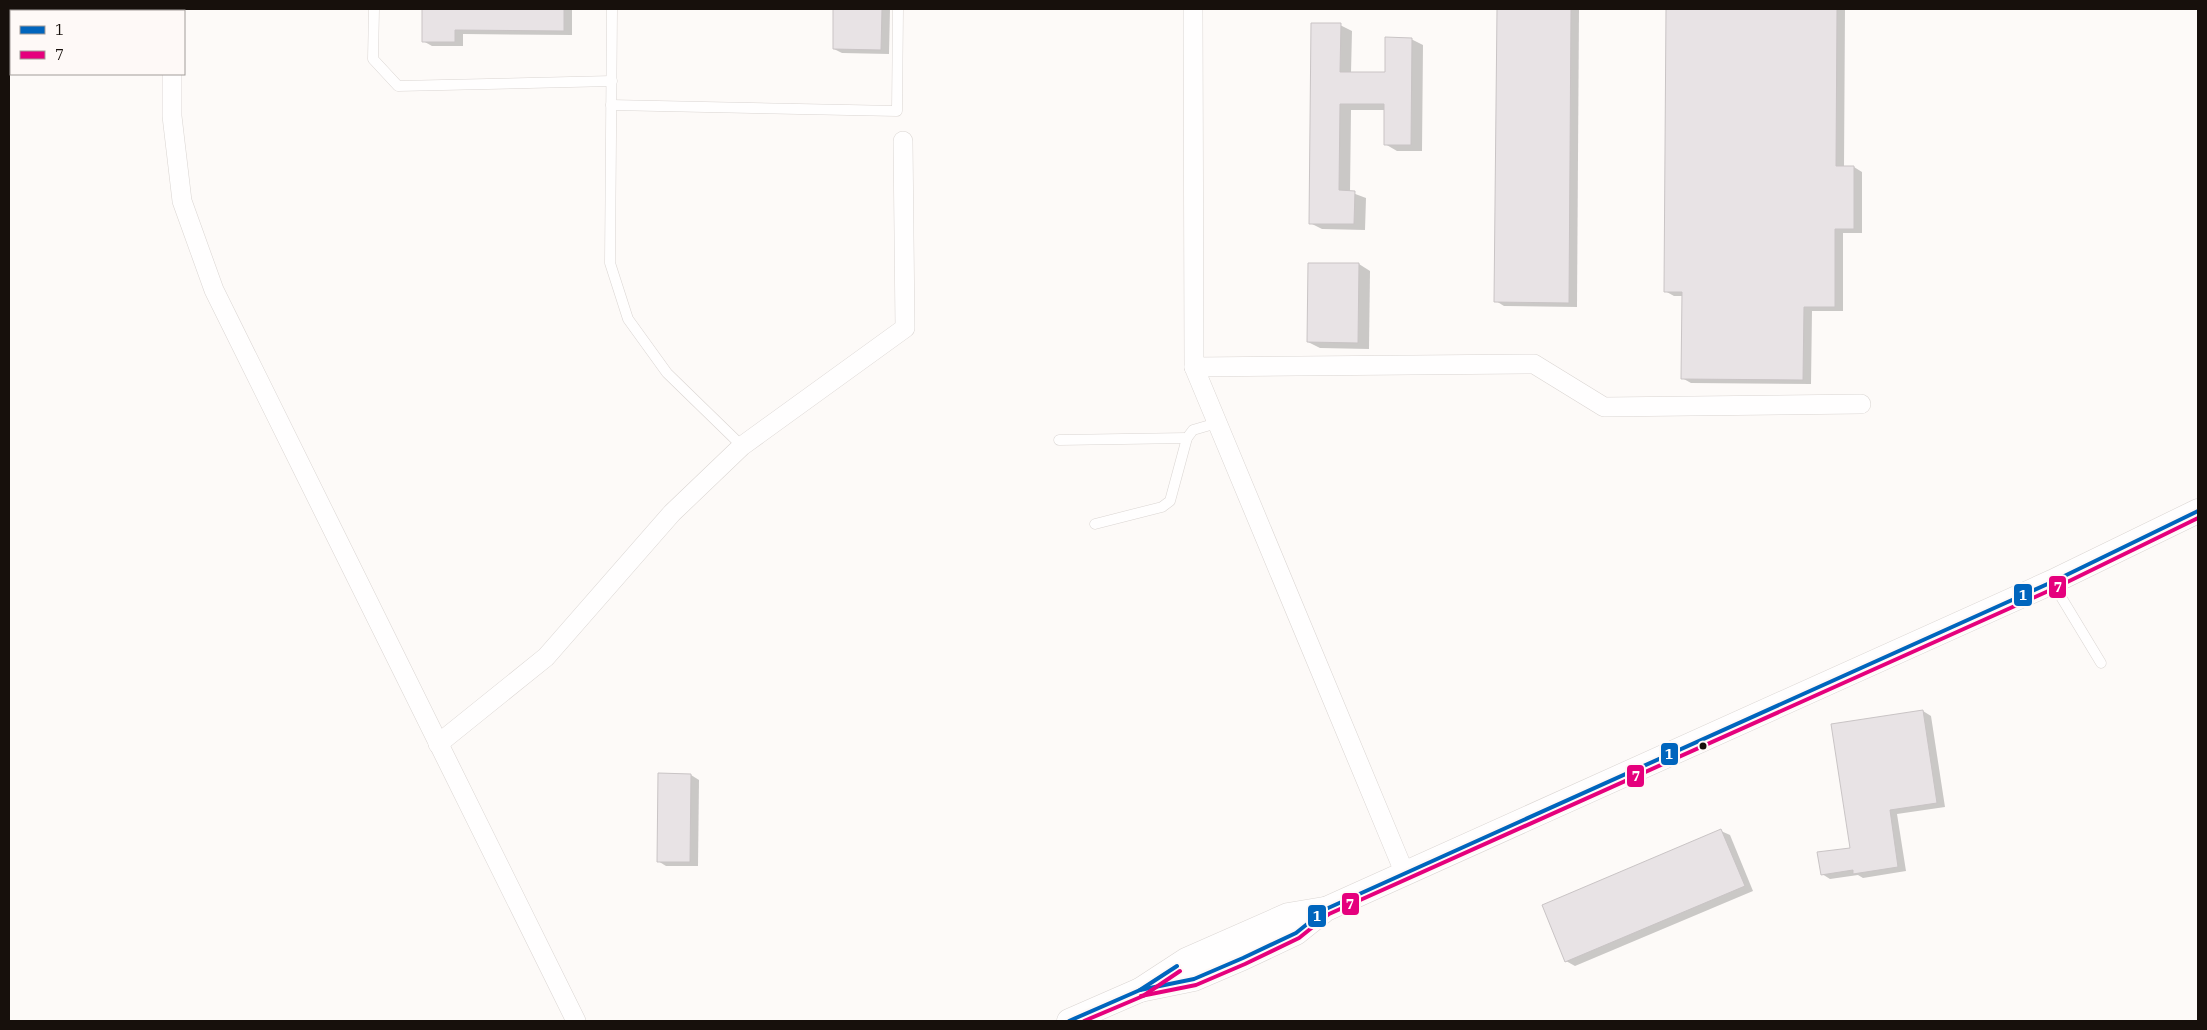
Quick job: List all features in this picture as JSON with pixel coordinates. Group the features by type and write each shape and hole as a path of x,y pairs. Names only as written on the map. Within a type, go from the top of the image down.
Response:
{"street":[{"path":"1193,9 1194,367 1405,874"},
{"path":"172,75 172,116 182,201 214,290 576,1021"},
{"path":"438,744 546,657 672,513 742,446 905,328 903,141"},
{"path":"1194,367 1534,364 1604,407 1861,404"},
{"path":"1069,1021 1140,990 1194,979 1243,958 1296,933 1326,909 2052,582 2198,511"}],"lane":[{"path":"374,9 373,60 398,86 612,81"},
{"path":"612,9 610,263 628,319 668,373 742,446"},
{"path":"611,105 897,111 898,9"},
{"path":"1095,524 1162,507 1170,501 1186,438 1193,430 1218,423"},
{"path":"1059,440 1186,438"},
{"path":"2052,582 2101,663"}],"building":[{"path":"422,9 564,9 564,31 455,30 455,42 422,42"},
{"path":"833,9 882,9 881,50 833,49"},
{"path":"1497,9 1571,9 1569,303 1494,302"},
{"path":"1666,9 1837,9 1836,166 1854,166 1854,229 1835,229 1835,307 1804,307 1803,380 1681,379 1682,292 1664,292"},
{"path":"1311,23 1341,23 1340,72 1385,72 1385,37 1412,38 1411,145 1384,145 1384,104 1340,104 1339,190 1355,191 1354,224 1309,224"},
{"path":"1308,263 1359,263 1358,343 1307,342"},
{"path":"1923,710 1937,803 1890,810 1898,867 1853,874 1853,870 1821,875 1817,852 1850,848 1831,724"},
{"path":"658,773 691,774 690,862 657,862"},
{"path":"1721,829 1745,886 1565,962 1542,905"}],"transit line":[{"name":"1","path":"1140,990 1194,979 1243,958 1296,933 1326,909 2052,582 2198,511"},
{"name":"7","path":"1141,996 1196,985 1245,964 1299,938 1329,914 2055,588 2198,518"},
{"name":"1","path":"1069,1021 1140,990 1177,966"},
{"name":"7","path":"1084,1021 1143,996 1180,971"}]}
